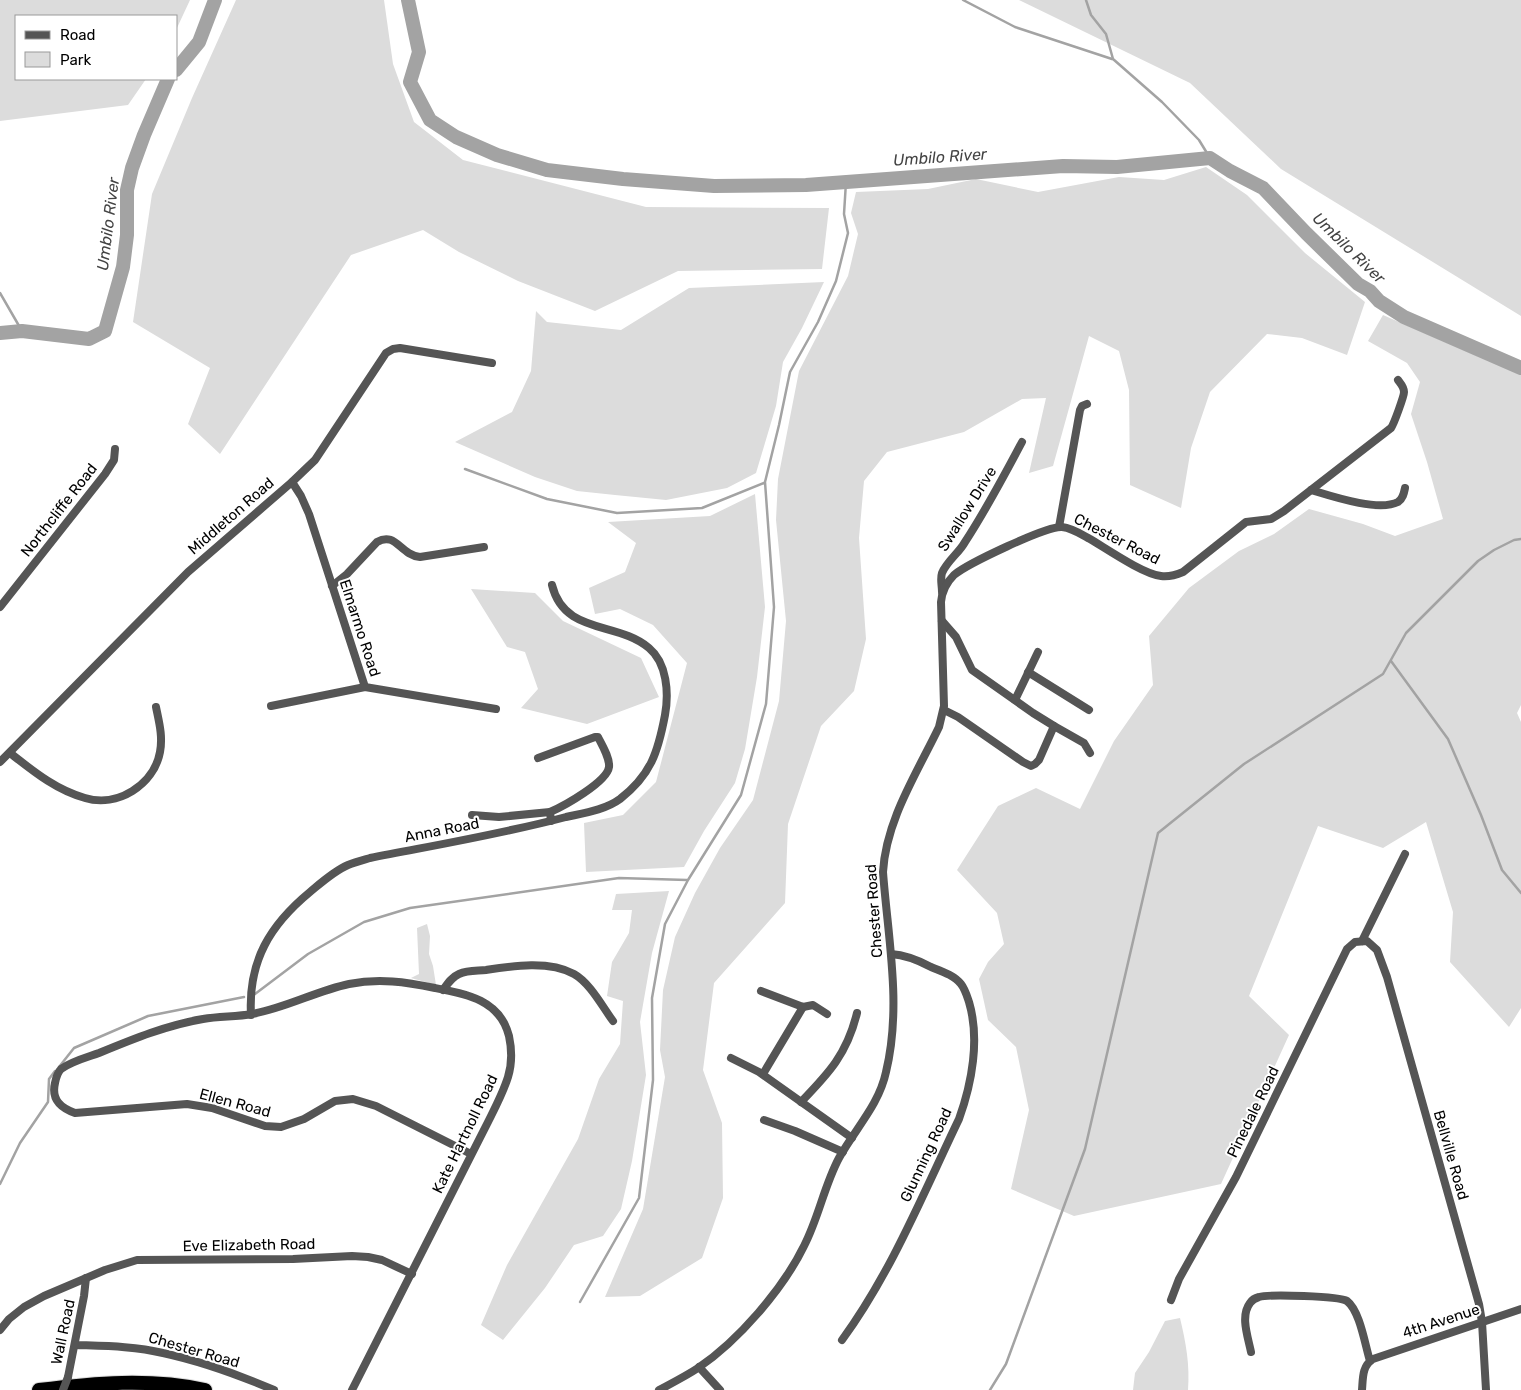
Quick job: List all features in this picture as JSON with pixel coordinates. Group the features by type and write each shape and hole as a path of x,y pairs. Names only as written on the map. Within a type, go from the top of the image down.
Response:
{"highway":[{"path":"38,1390 120,1382 156,1383 205,1390"}],"street":[{"name":"Middleton Road","path":"0,762 188,572 292,482 318,456 383,357 390,351 396,348 407,348 492,363"},
{"path":"1312,490 1394,425 1404,394 1403,387 1398,380"},
{"path":"1059,527 1080,410 1082,406 1087,404"},
{"name":"Swallow Drive","path":"942,592 941,580 943,571 972,531 1022,442"},
{"name":"Northcliffe Road","path":"0,607 106,474 114,460 115,449"},
{"name":"Elmarmo Road","path":"292,482 309,514 365,687 496,710"},
{"path":"1312,490 1354,503 1369,505 1398,502 1403,496 1405,488"},
{"name":"Chester Road","path":"659,1390 699,1367 725,1346 754,1317 771,1296 793,1264 810,1233 830,1178 843,1152 880,1092 886,1072 894,1017 895,991 883,872 884,854 897,816 940,727 944,710 942,592 950,580 966,567 1044,531 1059,527 1077,532 1139,568 1162,576 1171,576 1183,572 1246,522 1271,519 1312,490"},
{"path":"332,586 347,574 382,539 393,540 410,555 420,557 484,547"},
{"name":"Anna Road","path":"251,1015 250,998 254,973 261,952 271,933 296,903 327,877 348,865 370,858 531,827 610,805 639,782 658,750 666,707 667,696 664,676 658,660 649,648 631,636 590,625 568,613 557,601 552,586"},
{"path":"942,621 956,637 972,670 1054,726 1084,742 1090,753"},
{"path":"1015,700 1038,652"},
{"path":"1028,672 1089,710"},
{"path":"271,706 365,687"},
{"path":"10,753 56,787 86,799 105,800 124,797 138,788 154,770 160,753 162,734 156,707"},
{"path":"944,710 958,717 1031,766 1039,760 1054,726"},
{"path":"472,815 499,817 550,812 601,780 608,771 609,762 598,737 538,758"},
{"path":"550,812 551,821"},
{"path":"1362,941 1405,854"},
{"name":"Pinedale Road","path":"1171,1300 1179,1279 1236,1176 1341,961 1351,944 1362,941"},
{"name":"Bellville Road","path":"1362,941 1367,941 1375,948 1385,970 1470,1270 1482,1322 1486,1390"},
{"name":"Glunning Road","path":"842,1340 856,1321 885,1271 959,1119 966,1101 974,1046 974,1022 961,983 952,976 909,956 891,954"},
{"path":"443,990 453,978 469,971 528,965 553,968 576,975 590,990 613,1021"},
{"name":"Kate Hartnoll Road","path":"64,1109 57,1102 54,1090 57,1074 61,1070 81,1060 158,1031 204,1019 251,1015 274,1010 328,990 367,981 395,981 443,990 476,998 493,1008 506,1027 511,1048 511,1064 508,1079 412,1274 352,1390"},
{"path":"761,991 803,1007 813,1005 828,1014"},
{"path":"764,1074 803,1007"},
{"path":"801,1102 827,1076 845,1050 857,1013"},
{"path":"731,1058 764,1074 852,1138"},
{"name":"Ellen Road","path":"64,1109 75,1113 187,1104 212,1108 275,1128 292,1125 335,1101 345,1099 376,1106 471,1154"},
{"path":"764,1120 843,1152"},
{"name":"Eve Elizabeth Road","path":"86,1278 137,1260 293,1259 352,1256 382,1260 412,1274"},
{"path":"0,1330 9,1319 24,1307 86,1278"},
{"name":"Wall Road","path":"62,1390 68,1377 75,1345 86,1278"},
{"path":"1251,1352 1245,1315 1249,1304 1254,1299 1261,1296 1342,1299 1348,1302 1355,1313 1370,1361 1365,1369 1362,1390"},
{"name":"4th Avenue","path":"1370,1361 1521,1309"},
{"name":"Chester Road","path":"75,1345 114,1346 163,1353 274,1390"},
{"path":"699,1367 720,1390"}],"green space":[{"path":"0,0 190,0 178,26 178,15 15,15 15,80 145,80 128,105 0,121"},
{"path":"236,0 384,0 393,64 414,122 463,160 646,207 829,208 822,269 678,271 595,311 518,281 459,252 423,230 351,255 220,454 188,424 210,368 133,322 152,194"},
{"path":"1019,0 1521,0 1521,316 1281,169 1190,83"},
{"path":"1206,167 1247,195 1305,253 1365,302 1347,355 1302,338 1267,334 1210,392 1191,448 1181,508 1130,485 1129,390 1119,351 1089,336 1053,466 1029,473 1046,398 1022,399 964,432 887,452 864,481 859,538 866,639 854,691 821,726 788,824 785,903 714,983 703,1070 722,1123 723,1198 702,1258 640,1296 605,1297 643,1209 665,1077 660,1050 663,990 675,937 695,893 720,848 753,800 779,701 786,621 776,520 778,479 799,371 848,276 858,234 851,213 856,192 928,189 976,179 1038,192 1119,177 1164,180"},
{"path":"824,282 783,362 776,406 756,473 727,488 666,500 577,491 535,477 455,442 512,412 531,371 536,311 547,322 621,330 689,288"},
{"path":"1383,315 1521,375 1521,705 1517,713 1521,722 1521,1008 1509,1027 1450,962 1453,912 1426,822 1383,848 1318,826 1249,996 1289,1035 1221,1184 1074,1216 1011,1189 1029,1110 1016,1047 988,1020 979,979 988,962 1004,944 997,913 957,870 998,806 1036,788 1080,809 1114,741 1153,685 1149,636 1189,588 1239,551 1274,534 1309,509 1363,524 1395,536 1443,519 1411,414 1420,382 1407,363 1368,341"},
{"path":"755,494 765,607 757,677 745,749 735,783 704,831 684,867 586,872 584,823 623,815 656,782 687,663 653,625 620,609 595,614 589,588 625,572 636,543 608,522 710,516"},
{"path":"471,589 535,593 563,621 641,658 659,697 587,724 521,708 538,689 525,652 507,647"},
{"path":"669,891 652,953 640,1022 646,1075 632,1161 621,1209 603,1236 574,1245 545,1288 503,1340 481,1325 507,1265 578,1139 599,1079 620,1044 623,1001 607,996 612,962 629,933 632,910 612,910 616,894"},
{"path":"427,924 430,936 429,954 436,985 411,978 419,974 417,928"},
{"path":"1180,1318 1187,1354 1188,1390 1133,1390 1135,1373 1149,1352 1165,1321"}],"waterway":[{"name":"Umbilo River","path":"178,68 199,42 215,0"},
{"name":"Umbilo River","path":"408,0 419,52 410,82 430,120 456,137 497,155 547,170 623,179 714,186 806,185 1063,166 1117,167 1210,158 1263,188 1358,284 1370,291 1379,301 1404,317 1521,368"},
{"path":"963,0 1015,27 1112,59"},
{"path":"1086,0 1091,15 1106,34 1113,59 1162,102 1199,140 1210,158"},
{"name":"Umbilo River","path":"0,333 22,331 89,339 105,331 123,267 127,235 127,190 132,168 168,80"},
{"path":"580,1302 639,1198 653,1080 652,998 665,924 688,880 741,795 766,704 774,607 765,482 790,372 818,322 836,281 848,233 844,214 846,182"},
{"path":"0,293 22,331"},
{"path":"465,469 547,499 617,513 702,508 764,483"},
{"path":"990,1390 1006,1364 1085,1149 1158,833 1244,764 1383,674 1406,633 1478,561 1494,550 1514,540 1521,539"},
{"path":"1391,661 1448,739 1481,815 1502,870 1521,893"},
{"path":"255,994 308,954 364,922 410,908 619,878 687,880"},
{"path":"59,1067 74,1048 148,1016 244,997"},
{"path":"0,1184 20,1143 48,1102 49,1079 55,1071"}]}
